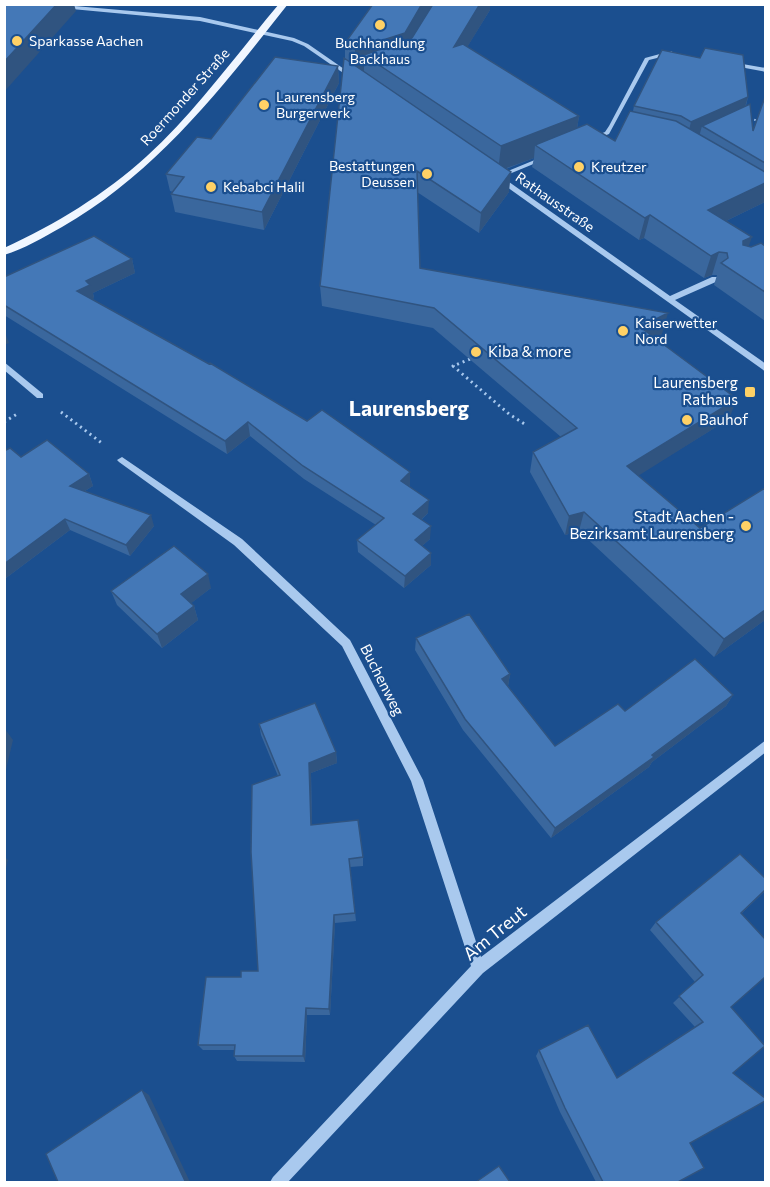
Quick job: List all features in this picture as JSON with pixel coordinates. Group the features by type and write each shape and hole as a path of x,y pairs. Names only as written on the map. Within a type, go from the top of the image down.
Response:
{"main road":[{"name":"Roermonder Straße","path":"4,252 29,241 87,208 128,178 169,141 284,4"}],"street":[{"path":"57,7 200,19 260,32 306,45 364,84"},
{"path":"585,142 607,134 647,59 670,53 681,55"},
{"path":"723,62 765,70"},
{"path":"354,78 365,74"},
{"path":"612,126 622,129"},
{"path":"497,177 552,155"},
{"name":"Rathausstraße","path":"487,170 765,369"},
{"path":"669,300 716,279"},
{"path":"4,365 40,396"},
{"name":"Buchenweg","path":"122,459 238,542 346,643 417,780 478,968"},
{"name":"Am Treut","path":"278,1182 478,968 765,745"}],"path":[{"path":"750,118 765,124"},
{"path":"470,359 453,366 509,414 526,425"},
{"path":"40,396 122,459"}],"building":[{"path":"4,4 57,4 4,62"},
{"path":"373,4 422,4 405,33 355,49 345,43"},
{"path":"433,4 480,4 454,47 463,44 579,116 501,146 364,55 412,38"},
{"path":"705,48 743,55 748,97 691,122 681,116 634,106 662,50 700,58"},
{"path":"275,57 338,66 262,212 171,194 184,177 166,174 197,137 211,139"},
{"path":"344,58 511,172 481,213 417,171 420,268 668,313 640,327 737,399 627,466 700,528 765,488 765,610 724,639 584,512 569,516 533,452 577,428 434,308 320,286"},
{"path":"765,97 765,163 702,126 750,104 753,131"},
{"path":"630,111 676,121 765,172 765,183 708,210 752,237 743,241 743,245 751,247 761,243 765,246 765,292 721,263 728,258 727,253 719,252 711,256 650,215 645,218 535,145 587,124 615,141"},
{"path":"94,236 132,259 86,281 90,285 77,291 210,363 307,421 322,410 410,472 401,481 429,500 413,514 431,526 415,540 431,553 405,576 357,540 384,518 303,466 248,422 225,441 4,305 4,277"},
{"path":"47,440 89,474 70,486 151,515 126,545 65,519 4,564 4,451 10,448 21,457"},
{"path":"174,546 208,574 181,594 194,606 157,634 111,591"},
{"path":"469,614 510,674 502,679 555,746 618,704 625,711 695,659 733,695 652,755 654,757 555,828 465,719 416,638"},
{"path":"315,703 336,752 309,763 311,825 358,820 363,857 349,859 355,913 334,915 329,1009 306,1008 303,1056 234,1056 235,1045 198,1045 206,977 241,977 241,971 258,971 251,852 252,785 280,775 259,724"},
{"path":"740,854 765,878 765,890 741,913 765,939 765,977 731,1007 765,1046 733,1073 765,1098 765,1101 690,1143 704,1168 678,1182 603,1182 565,1108 539,1050 588,1025 617,1078 703,1022 679,996 703,975 656,922"},
{"path":"142,1090 185,1181 58,1182 46,1154"},
{"path":"499,1166 510,1182 476,1182"}],"place":[{"name":"Buchhandlung Backhaus","path":"380,25"},
{"name":"Sparkasse Aachen","path":"17,41"},
{"name":"Laurensberg Burgerwerk","path":"264,105"},
{"name":"Kreutzer","path":"579,167"},
{"name":"Bestattungen Deussen","path":"427,174"},
{"name":"Kebabci Halil","path":"211,187"},
{"name":"Kaiserwetter Nord","path":"623,331"},
{"name":"Kiba & more","path":"476,352"},
{"name":"Laurensberg Rathaus","path":"750,392"},
{"name":"Bauhof","path":"687,420"},
{"name":"Stadt Aachen - Bezirksamt Laurensberg","path":"746,526"}],"district":[{"name":"Laurensberg","path":"409,409"}]}
